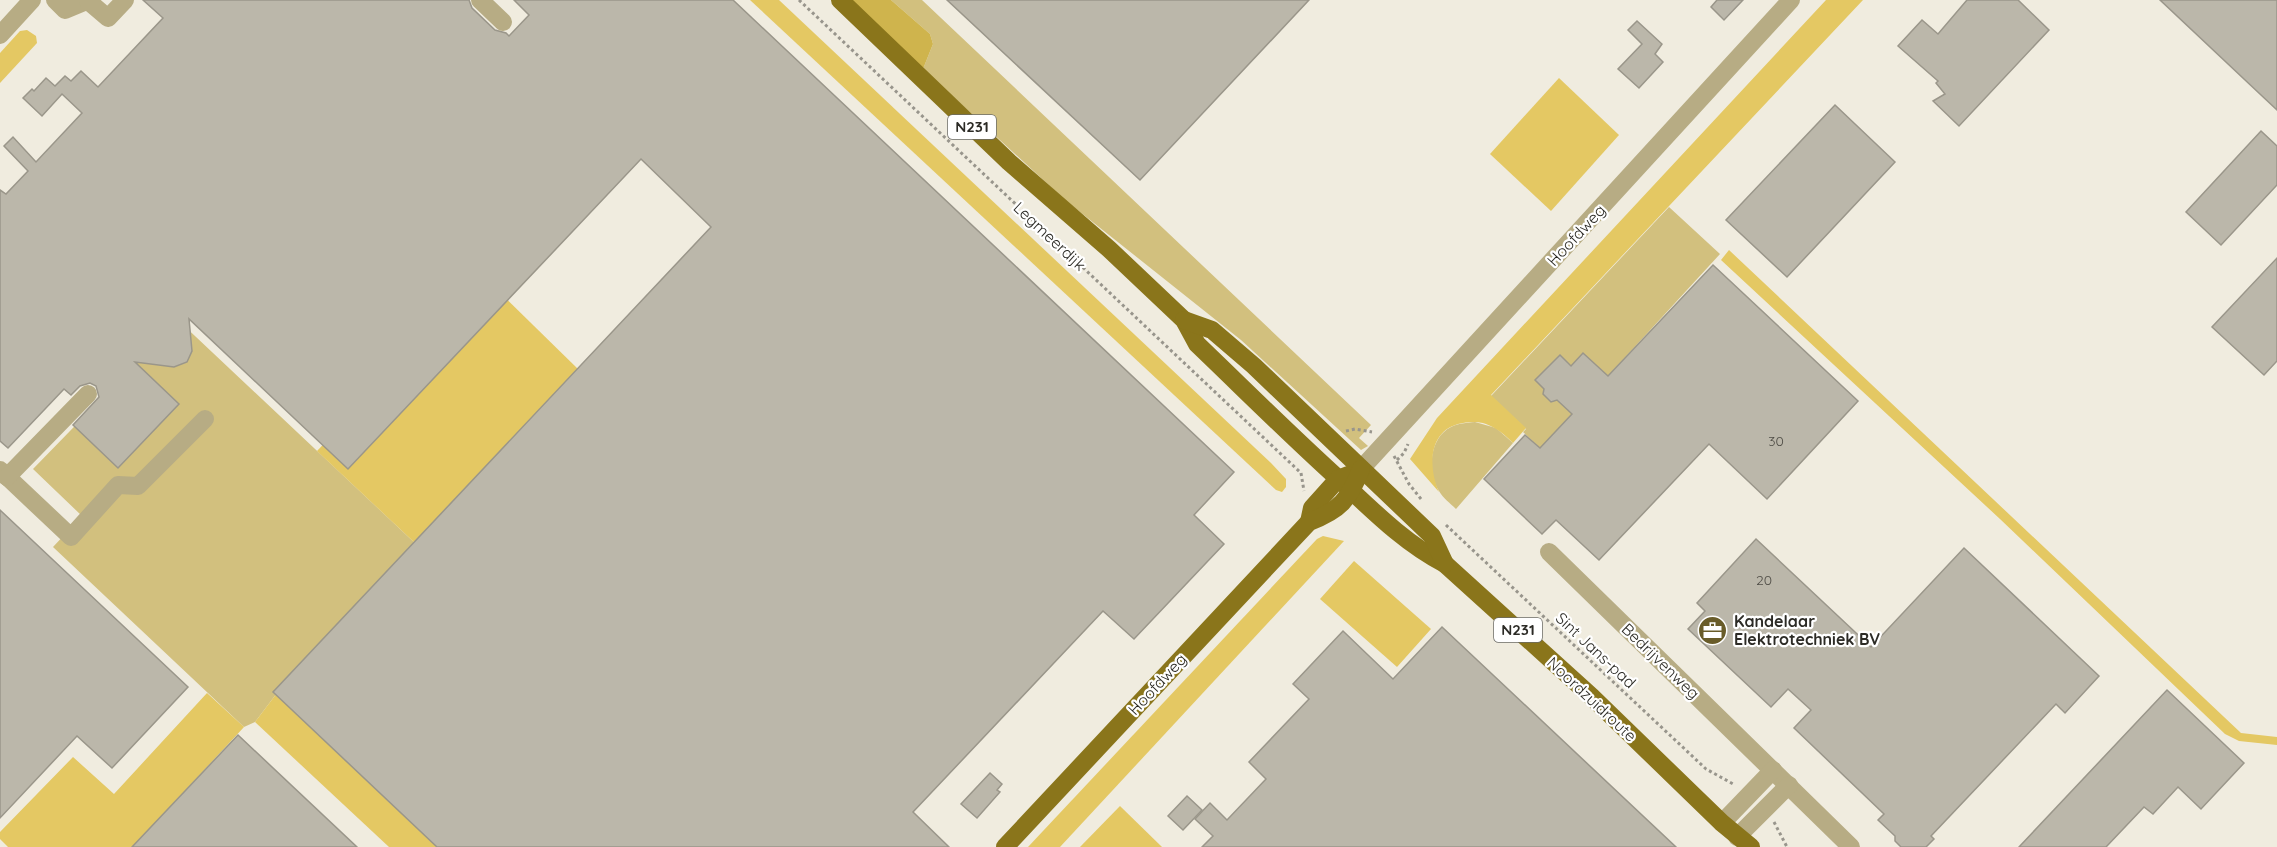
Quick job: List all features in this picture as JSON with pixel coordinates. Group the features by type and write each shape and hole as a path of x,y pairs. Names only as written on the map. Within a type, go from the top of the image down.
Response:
{"main road":[{"name":"Legmeerdijk","path":"840,0 1009,162 1109,249 1184,320 1197,344 1338,479"},
{"name":"Legmeerdijk","path":"1184,320 1212,330 1254,366 1361,469"},
{"name":"Hoofdweg","path":"1309,522 1312,508 1338,479 1361,469"},
{"name":"Hoofdweg","path":"1005,847 1309,522 1331,513 1352,492 1361,469"},
{"name":"Noordzuidroute","path":"1361,469 1432,536 1445,564"},
{"name":"Noordzuidroute","path":"1338,479 1406,540 1422,552 1445,564 1592,697 1744,844"}],"street":[{"path":"0,35 32,0"},
{"path":"54,0 65,10 88,1 108,18 125,0"},
{"path":"480,0 503,22"},
{"name":"Hoofdweg","path":"1361,469 1791,0"},
{"path":"88,394 4,474 70,537 118,485 138,486 205,419"},
{"name":"Bedrijvenweg","path":"1549,552 1851,847"},
{"path":"1722,824 1773,770"},
{"path":"1744,844 1763,809 1789,785"}],"path":[{"name":"Legmeerdijk","path":"799,0 1300,473"},
{"path":"1397,460 1409,484 1424,504"},
{"name":"Sint Jans-pad","path":"1441,520 1706,769 1749,795"},
{"path":"1763,809 1769,814 1787,847"}],"shaded area":[{"path":"750,0 779,0 1271,463 1286,479 1286,487 1282,492 1276,490"},
{"path":"850,0 891,0 930,34 933,44 923,69"},
{"path":"891,0 922,0 1371,425 1359,438 1368,446 1361,450 1241,340 1065,200 923,69 933,44 930,34"},
{"path":"1826,0 1863,0 1491,395 1526,428 1513,443 1497,430 1479,422 1458,424 1441,435 1436,443 1432,463 1439,492 1410,459 1437,418"},
{"path":"27,30 36,36 37,43 0,83 0,53 20,31"},
{"path":"1559,78 1619,135 1551,211 1490,154"},
{"path":"1669,207 1720,254 1541,449 1523,432 1526,429 1491,396"},
{"path":"1729,250 2241,733 2277,737 2277,745 2239,741 2225,734 2000,519 1721,260"},
{"path":"483,276 579,370 417,545 317,451"},
{"path":"178,320 417,545 277,693 255,722 244,727 53,547 82,516 33,469"},
{"path":"1475,422 1496,428 1513,443 1456,509 1442,496 1435,483 1432,456 1438,439 1444,432 1457,425"},
{"path":"1323,536 1344,541 1060,847 1028,847 1317,539"},
{"path":"1354,561 1431,629 1397,667 1320,599"},
{"path":"207,693 244,727 133,847 8,847 0,839 0,832 73,757 114,794"},
{"path":"277,693 441,847 389,847 255,722"},
{"path":"1120,806 1162,847 1080,847"}],"building":[{"path":"143,0 469,0 472,8 495,30 509,36 529,15 514,0 733,0 1234,472 1194,515 1224,544 1134,639 1103,611 913,812 949,847 437,847 273,692 711,227 641,159 348,469 189,319 192,351 187,362 174,367 135,362 179,404 118,468 73,425 99,397 96,386 90,383 80,386 71,395 64,389 8,448 0,441 0,190 6,194 28,171 4,146 13,137 36,162 82,113 62,94 42,116 23,98 32,89 34,91 46,78 55,86 65,76 71,81 81,71 98,87 163,18"},
{"path":"947,0 1309,0 1140,180"},
{"path":"1717,0 1743,0 1724,20 1711,7"},
{"path":"1967,0 2018,0 2049,30 1959,126 1933,101 1945,94 1936,83 1938,81 1898,46 1922,20 1938,34"},
{"path":"2160,0 2277,0 2277,110 2261,95"},
{"path":"1637,21 1662,44 1655,54 1663,62 1639,88 1618,69 1642,44 1628,30"},
{"path":"1835,105 1895,162 1787,277 1726,220"},
{"path":"2261,131 2277,146 2277,185 2221,245 2186,212"},
{"path":"2277,258 2277,361 2264,375 2212,327"},
{"path":"1713,265 1858,401 1767,499 1709,444 1599,560 1556,520 1542,534 1484,479 1525,435 1540,448 1572,414 1557,400 1551,402 1543,394 1544,389 1535,380 1560,355 1571,366 1583,353 1608,376"},
{"path":"0,510 188,687 112,768 77,736 0,818"},
{"path":"1756,539 1871,647 1964,548 2099,676 2065,713 2056,704 1931,836 1934,839 1926,847 1901,847 1895,841 1895,836 1878,820 1884,814 1794,728 1811,710 1788,689 1771,707 1688,629 1705,611 1697,603"},
{"path":"1442,627 1676,847 1202,847 1213,836 1195,819 1210,803 1227,820 1266,779 1249,762 1309,699 1293,684 1343,631 1393,679"},
{"path":"2167,690 2244,763 2201,809 2178,787 2153,814 2144,807 2106,847 2019,847"},
{"path":"238,735 357,847 132,847"},
{"path":"990,773 1002,784 997,790 1000,792 977,818 961,804"},
{"path":"1187,796 1202,810 1183,830 1168,816"}],"place":[{"name":"Kandelaar Elektrotechniek BV","path":"1713,630"}]}
